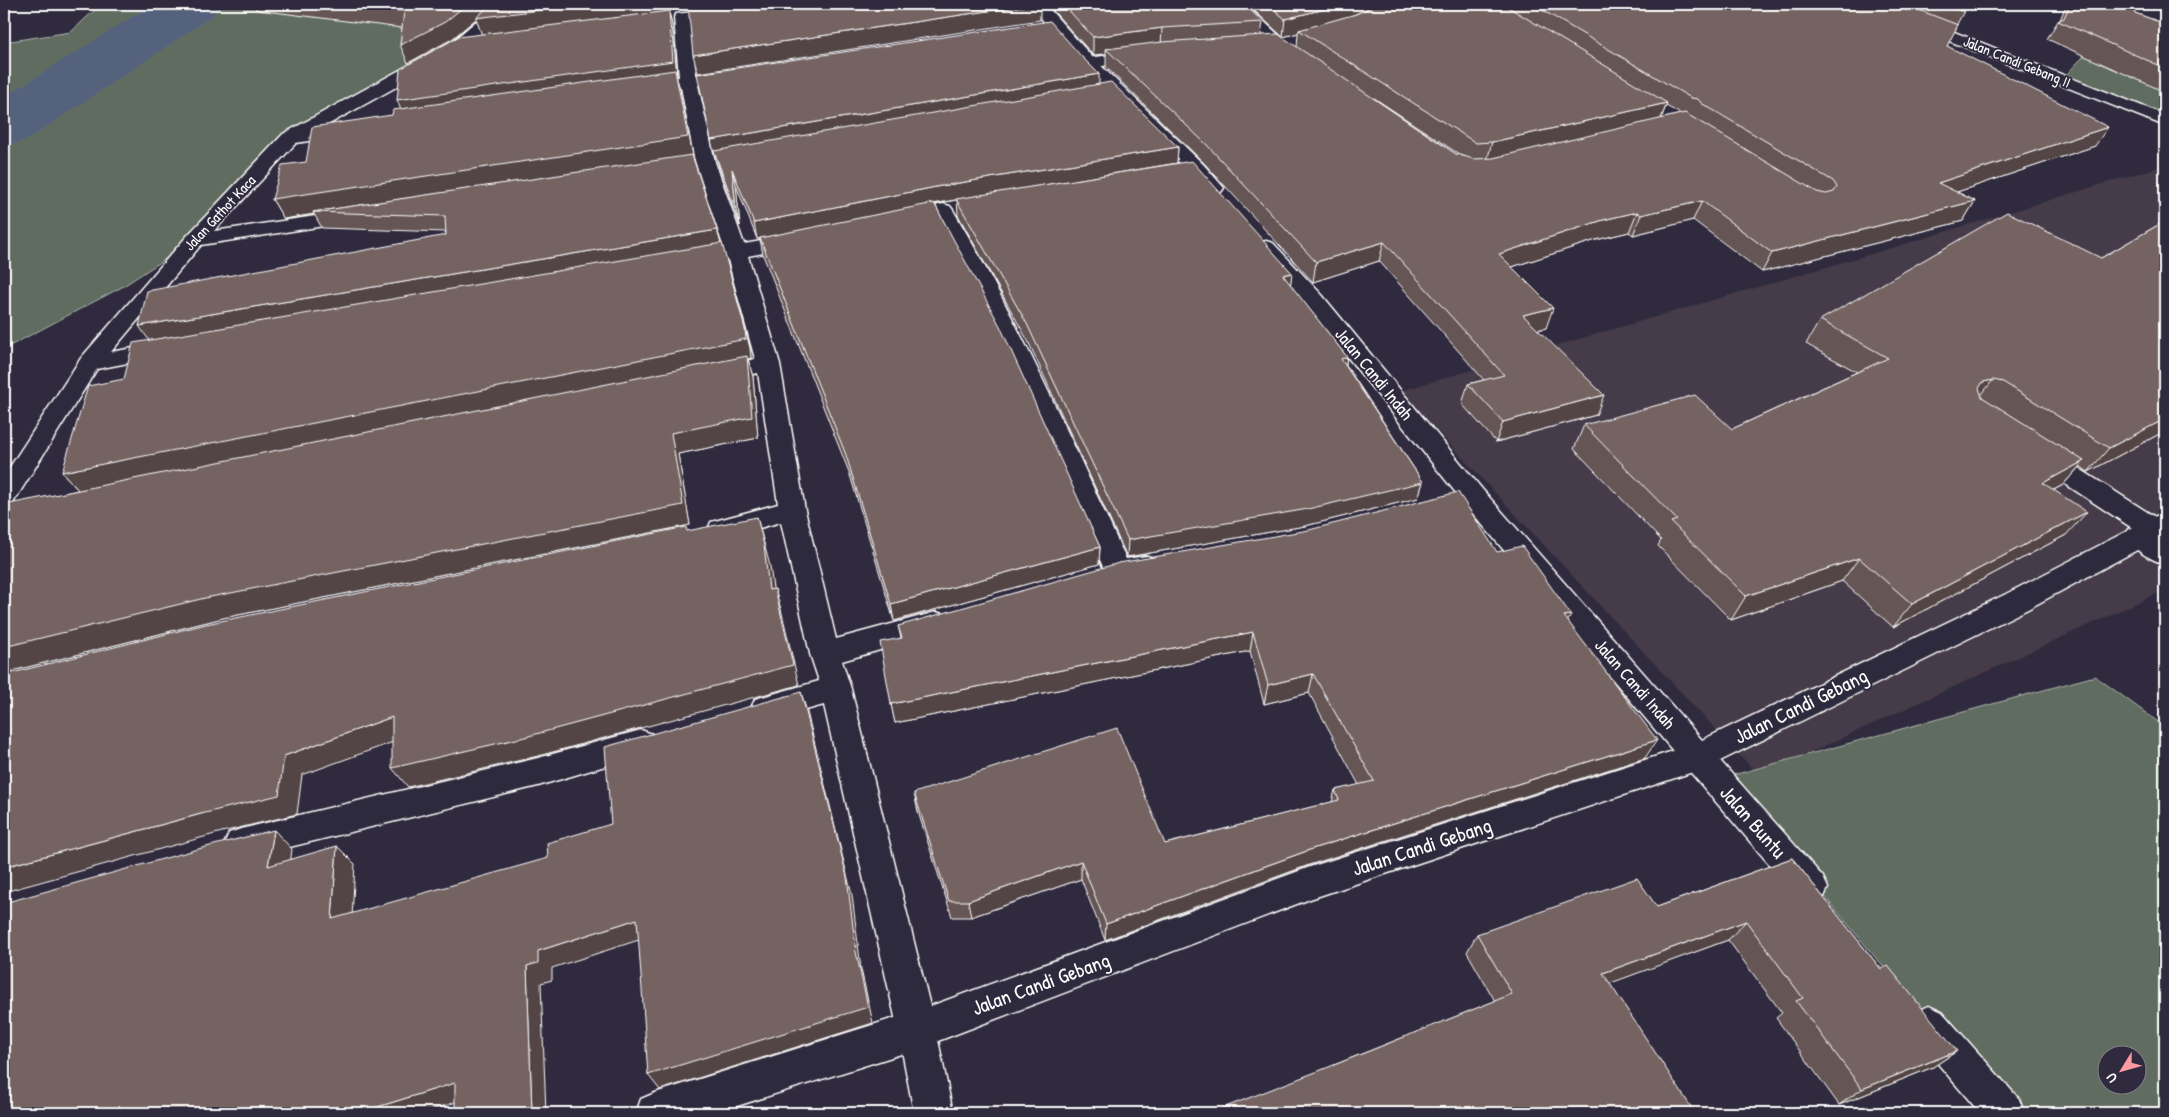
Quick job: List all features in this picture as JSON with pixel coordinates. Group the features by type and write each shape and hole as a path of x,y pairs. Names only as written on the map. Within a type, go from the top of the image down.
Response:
{"street":[{"name":"Jalan Gathot Kaca","path":"7,510 89,363 194,240 290,138 459,45 505,4"},
{"path":"1037,4 1046,26 1088,63 1107,92 1186,170 1229,205"},
{"path":"1236,4 1279,45 1311,68"},
{"name":"Jalan Candi Gebang II","path":"1869,4 2165,121"},
{"path":"681,10 688,81 705,161 736,252 768,364 792,510 824,654 836,689 934,1113"},
{"path":"663,20 681,10 740,11"},
{"path":"1260,46 1279,45 1298,40"},
{"path":"459,45 488,42"},
{"path":"1088,63 1161,53"},
{"path":"620,91 726,76"},
{"path":"1617,84 1716,144"},
{"path":"1655,130 1683,123"},
{"path":"290,138 368,127"},
{"path":"879,224 952,209 965,245 1030,378 1118,571"},
{"path":"194,240 372,214"},
{"name":"Jalan Candi Indah","path":"1255,234 1314,300 1473,496 1697,757"},
{"path":"697,259 814,237"},
{"path":"89,363 187,346"},
{"path":"690,380 768,364"},
{"path":"2023,445 2155,536"},
{"path":"1448,502 1473,496"},
{"path":"691,537 792,510"},
{"name":"Jalan Candi Gebang","path":"655,1113 916,1030 1310,883 1697,757 2155,536"},
{"path":"1090,579 1118,571 1167,562"},
{"path":"824,654 957,617"},
{"path":"740,716 836,689"},
{"path":"212,852 538,772 663,737"},
{"name":"Jalan Buntu","path":"1697,757 1832,913"},
{"path":"1908,1002 1994,1111"}],"shaded area":[{"path":"2165,165 2165,590 1759,776 1400,391 1895,247"}],"green space":[{"path":"101,4 505,4 459,45 290,138 194,240 122,287 4,349 4,42 71,32"},
{"path":"2119,19 2165,33 2165,114 2064,77"},
{"path":"2095,676 2165,727 2165,1113 2004,1113 1726,777"}],"building":[{"path":"340,4 467,4 445,22 400,45 404,11"},
{"path":"491,4 588,4 476,18"},
{"path":"1035,4 693,55 688,5"},
{"path":"1063,4 1244,4 1263,22 1162,28 1093,37"},
{"path":"1268,4 1344,4 1285,19"},
{"path":"1377,4 1503,4 1667,103 1492,142 1476,143 1299,30 1356,14"},
{"path":"1532,4 1903,4 1958,25 1947,46 2108,127 1938,183 1975,201 1772,253 1702,201 1641,215 1637,212 1603,220 1499,254 1553,308 1523,315 1604,395 1503,422 1468,384 1504,375 1384,242 1316,262 1206,144 1106,49 1162,42 1278,34 1456,154 1474,159 1493,158 1685,113 1817,192 1826,194 1834,192 1837,187 1833,181 1701,103 1698,99 1691,98"},
{"path":"1941,4 1968,4 1964,12"},
{"path":"2070,4 2131,4 2135,13 2165,24 2165,68 2058,21 2064,18"},
{"path":"669,11 673,61 397,100 400,69 458,37"},
{"path":"1050,21 1099,74 711,140 697,74"},
{"path":"675,70 688,137 272,199 282,165 306,162 312,127 392,115 393,110"},
{"path":"1111,82 1178,147 941,186 754,223 732,169 736,210 714,151"},
{"path":"692,155 717,230 139,326 147,291 446,235 445,216 313,212"},
{"path":"1192,161 1292,273 1283,275 1347,357 1341,359 1423,482 1308,509 1128,540 1027,324 956,199"},
{"path":"934,203 1000,326 1100,547 891,604 846,455 760,238"},
{"path":"2007,212 2101,258 2165,221 2165,419 2109,448 2003,382 1993,380 1983,382 1979,388 1982,397 2084,461 2043,483 2087,512 1912,604 1859,558 1746,596 1671,522 1677,520 1584,425 1695,395 1732,429 1888,358 1820,320"},
{"path":"722,243 746,339 62,472 88,386 124,379 133,343"},
{"path":"747,356 752,417 671,433 683,505 205,598 4,647 4,505"},
{"path":"1458,492 1497,552 1522,546 1571,615 1564,616 1657,740 1315,848 1106,924 1081,861 968,901 949,901 914,793 1117,728 1165,844 1339,800 1335,790 1374,781 1313,674 1268,685 1253,632 891,704 880,642 902,638 898,626 1119,563 1309,530"},
{"path":"757,517 764,545 769,590 775,589 793,665 525,737 392,768 392,717 284,756 279,795 4,867 4,675 206,624 686,527 687,531"},
{"path":"801,692 847,877 856,952 868,1007 648,1075 637,919 538,951 538,963 527,966 532,1113 455,1113 455,1083 358,1113 4,1113 4,903 274,830 268,866 337,846 332,919 548,858 547,843 611,824 605,747"},
{"path":"1792,858 1881,969 1888,966 1957,1051 1862,1089 1796,1001 1803,998 1746,921 1603,973 1695,1113 1210,1113 1512,994 1477,934 1637,878 1657,907"}],"waterway":[{"path":"4,126 192,4"}]}
